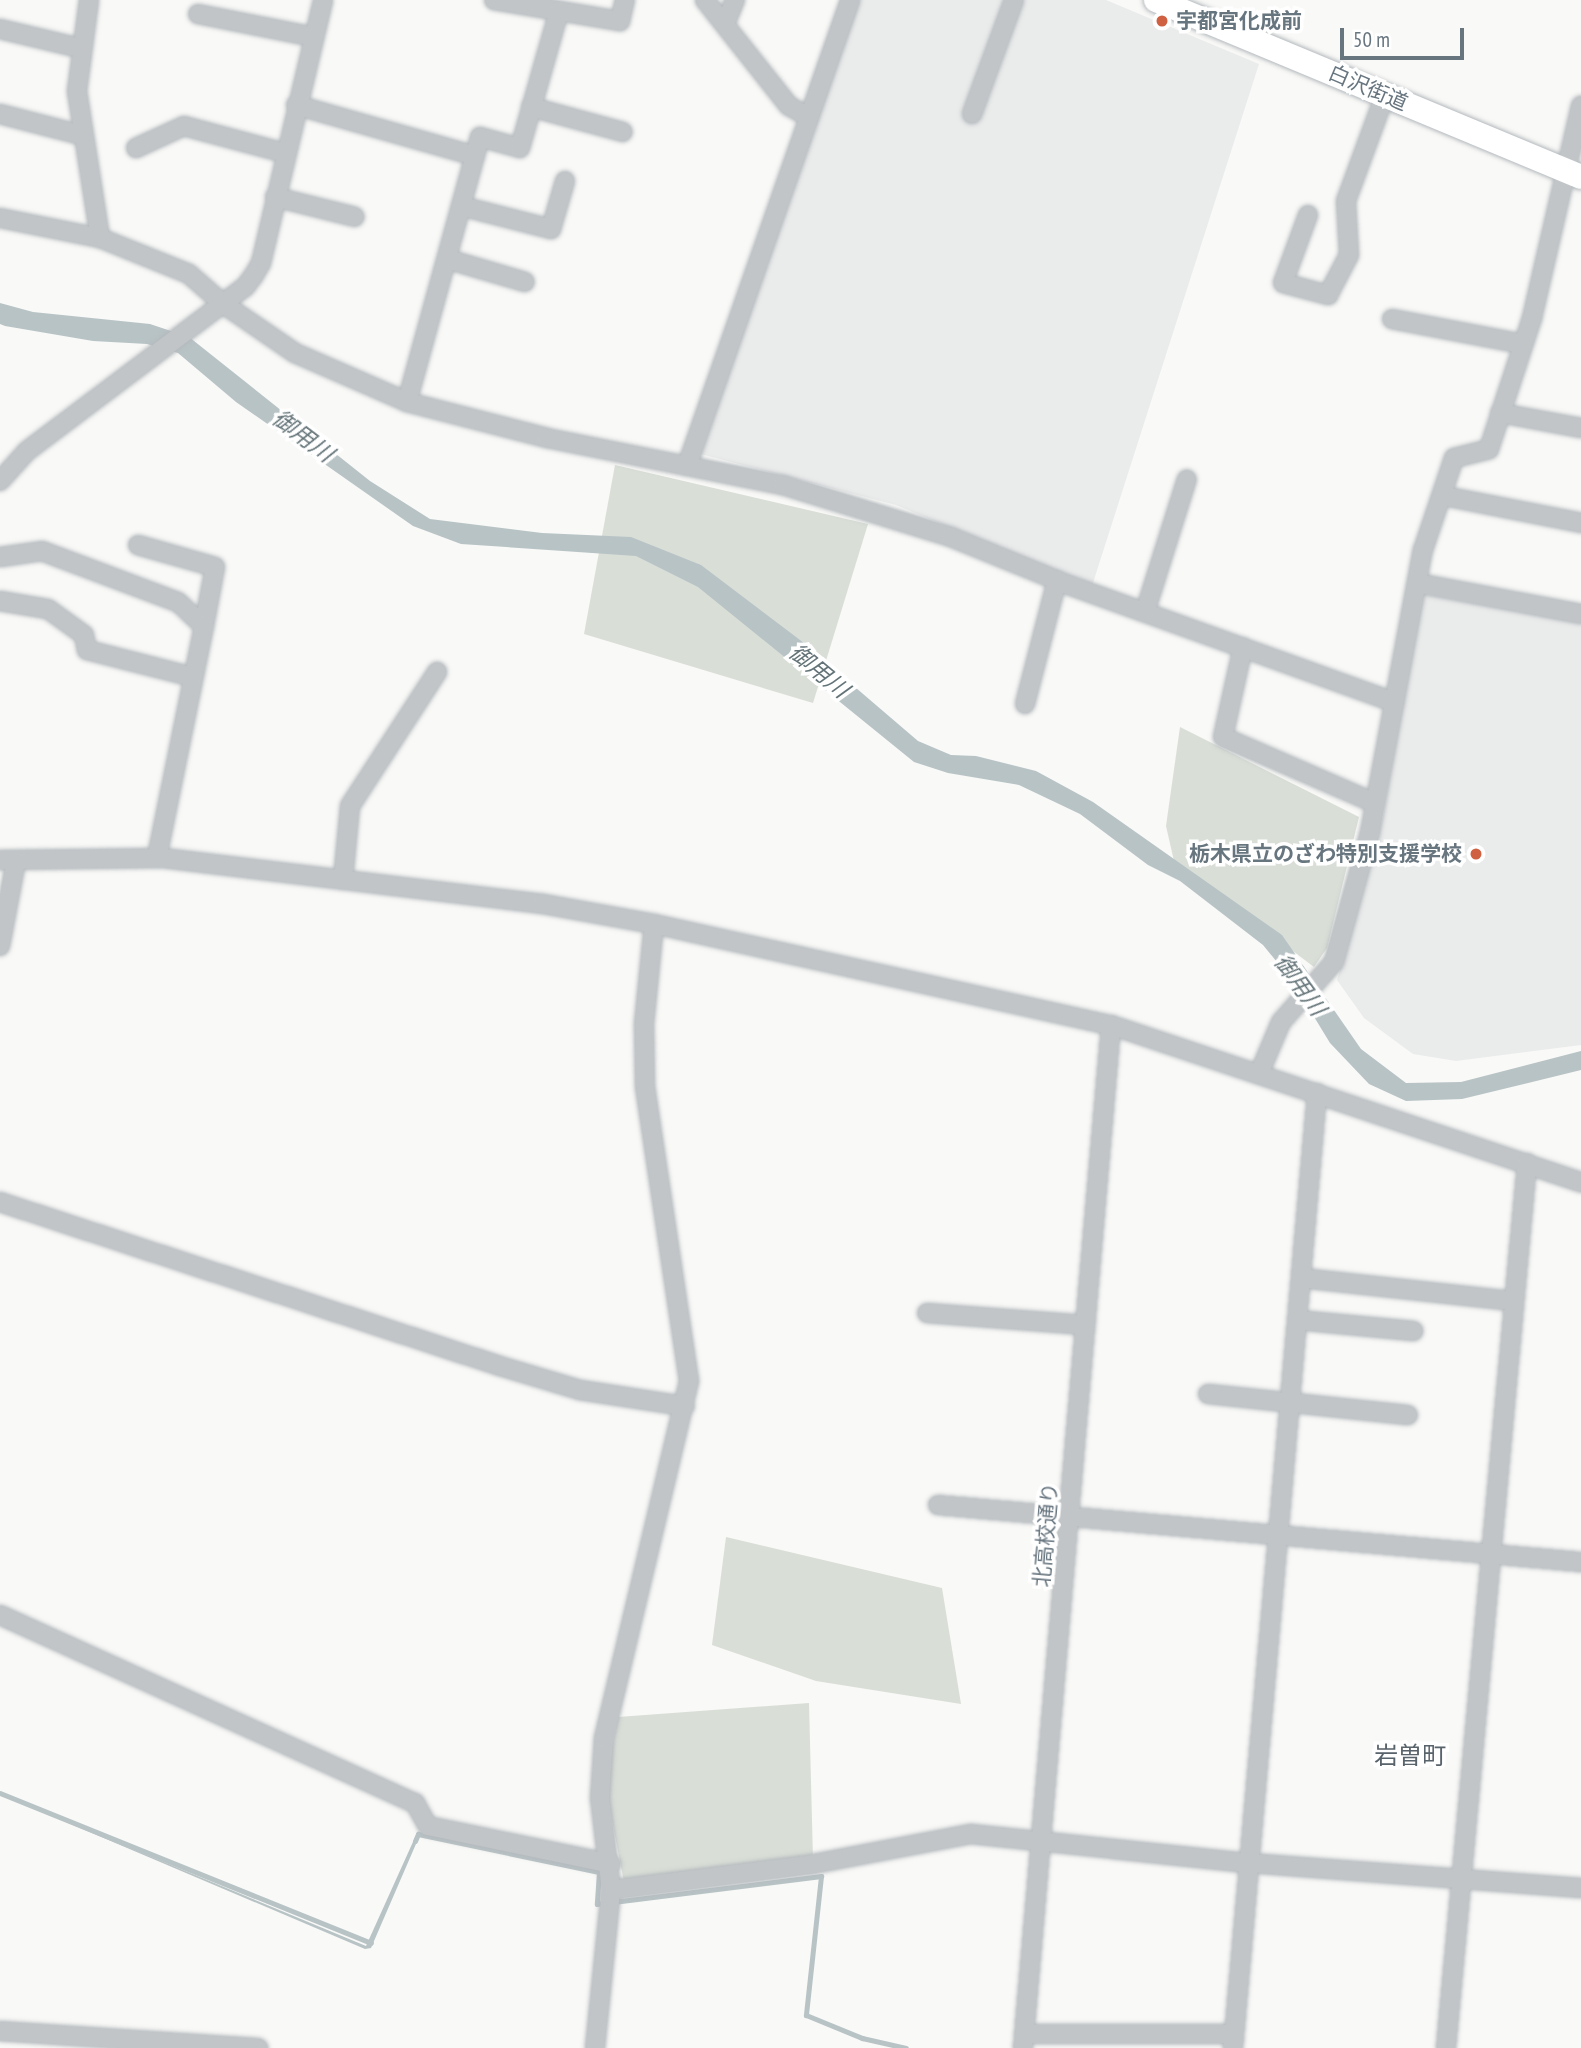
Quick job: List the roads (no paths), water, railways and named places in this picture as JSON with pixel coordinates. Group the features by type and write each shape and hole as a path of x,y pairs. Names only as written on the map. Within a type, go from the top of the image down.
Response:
{"main road":[{"name":"白沢街道","path":"1156,0 1573,174"}],"street":[{"path":"89,0 80,48 77,91 81,135 100,238"},
{"path":"0,481 27,451 245,287 261,263 296,105 323,0"},
{"path":"494,0 620,21 625,0"},
{"path":"705,0 726,22 789,106 809,117"},
{"path":"726,22 735,0"},
{"path":"687,466 850,0"},
{"path":"972,114 1014,0"},
{"path":"407,402 480,137 520,148 559,11"},
{"path":"198,14 313,37"},
{"path":"0,29 80,48"},
{"path":"1308,215 1283,284 1328,295 1349,255 1346,201 1385,95"},
{"path":"296,105 475,156"},
{"path":"1259,1074 1281,1022 1334,962 1375,803 1423,550 1444,496 1454,458 1489,449 1573,174 1581,106"},
{"path":"531,107 623,132"},
{"path":"0,114 81,135"},
{"path":"136,148 184,127 285,153"},
{"path":"461,206 551,229 565,181"},
{"path":"275,197 355,217"},
{"path":"0,218 100,238 189,274 222,303 295,353 407,402 547,438 783,485 951,537 1057,580 1394,702"},
{"path":"447,259 525,282"},
{"path":"1392,319 1523,344"},
{"path":"1500,413 1581,428"},
{"path":"1145,612 1187,479"},
{"path":"1444,496 1581,523"},
{"path":"138,545 215,567 157,858"},
{"path":"0,557 42,551 178,602 204,626"},
{"path":"1025,704 1057,580"},
{"path":"1417,583 1581,614"},
{"path":"0,601 48,609 84,635 87,650 193,677"},
{"path":"1243,647 1223,737 1375,803"},
{"path":"343,880 350,806 437,673"},
{"path":"0,946 8,861 157,858 543,904 654,924 1111,1026 1581,1182"},
{"path":"595,2048 611,1890 611,1864 600,1798 604,1738 689,1381 645,1086 644,1024 654,924"},
{"name":"北高校通り","path":"1024,2041 1111,1026"},
{"path":"1024,2041 1234,2041 1317,1093"},
{"path":"1446,2048 1489,1554 1527,1163"},
{"path":"0,1202 580,1390 685,1406"},
{"path":"1301,1278 1514,1301"},
{"path":"927,1313 1086,1325"},
{"path":"1297,1320 1413,1331"},
{"path":"1208,1394 1408,1415"},
{"path":"938,1505 1581,1562"},
{"path":"0,1615 415,1803 428,1826 611,1864"},
{"path":"611,1890 813,1864 971,1834 1249,1863 1581,1888"},
{"path":"0,2031 258,2048"}],"water":[{"name":"御用川","path":"0,303 33,312 150,324 189,337 370,481 430,519 542,533 631,537 701,565 800,640 918,741 951,755 976,756 1036,771 1093,802 1282,935 1361,1049 1406,1083 1461,1082 1581,1051 1581,1070 1462,1099 1406,1101 1369,1084 1330,1043 1291,979 1263,945 1180,881 1148,865 1080,814 1019,785 948,773 914,762 698,587 636,556 461,544 413,526 236,402 178,353 147,344 93,341 5,326 0,324"},
{"path":"0,1794 366,1946 417,1833 419,1837 371,1948 365,1949"}],"waterway":[{"path":"0,1793 371,1943"},
{"path":"415,1841 418,1834 599,1872 597,1904 821,1876 806,2015 862,2038 906,2048"}],"place":[{"name":"宇都宮化成前","path":"1162,21"},
{"name":"栃木県立のざわ特別支援学校","path":"1476,854"}],"district":[{"name":"岩曽町","path":"1410,1756"}]}
